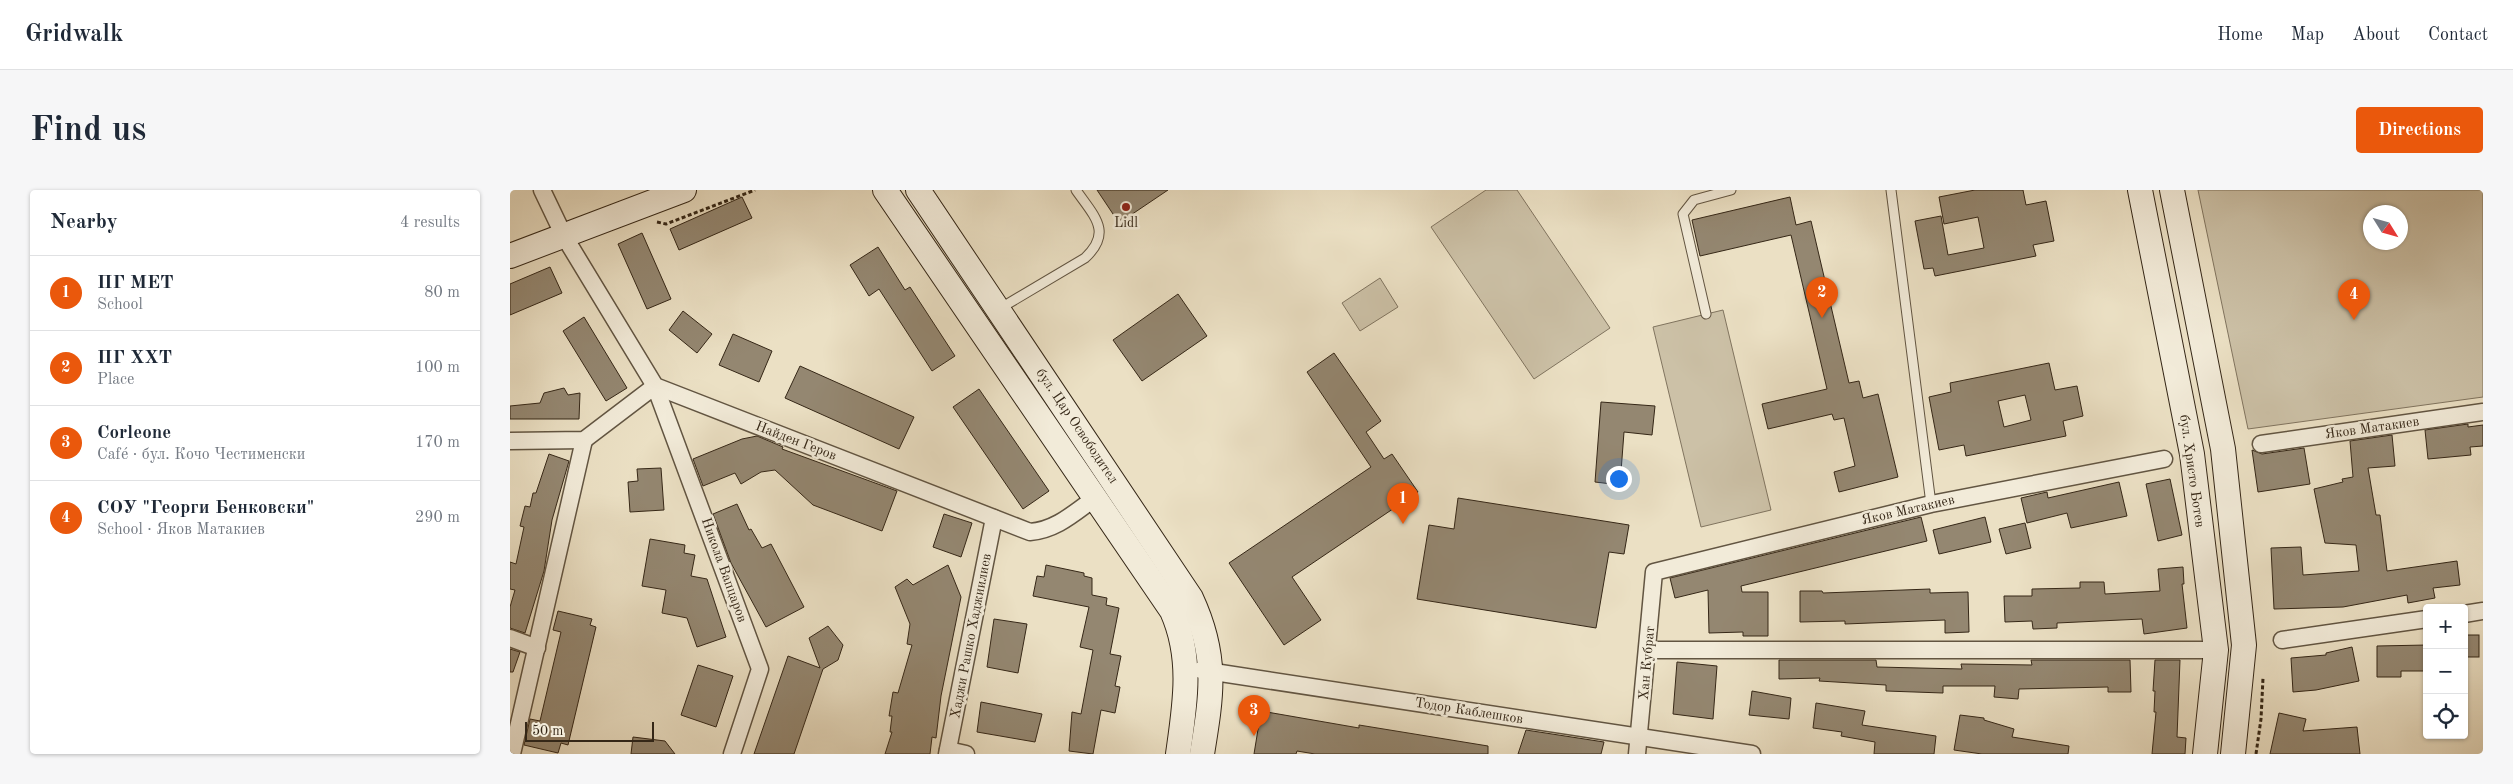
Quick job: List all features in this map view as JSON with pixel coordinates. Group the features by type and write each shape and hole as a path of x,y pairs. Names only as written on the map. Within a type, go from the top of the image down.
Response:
{"street":[{"path":"510,441 584,440 656,386 564,236 542,190"},
{"path":"510,256 684,190"},
{"name":"бул. Цар Освободител","path":"885,190 1172,611 1184,643 1187,668 1178,754"},
{"name":"бул. Цар Освободител","path":"918,190 1191,598 1202,622 1212,672 1202,754"},
{"name":"бул. Христо Ботев","path":"2140,190 2192,454 2216,650 2205,754"},
{"path":"2172,190 2224,459 2244,645 2234,754"},
{"name":"Найден Геров","path":"656,386 1030,532 1044,531 1062,522 1095,498"},
{"name":"Никола Вапцаров","path":"656,386 760,669 732,754"},
{"name":"Яков Матакиев","path":"2261,444 2483,412"},
{"path":"512,754 515,722 537,648 584,440"},
{"name":"Яков Матакиев","path":"1654,572 1931,504 2164,459"},
{"name":"Хаджи Рашко Хаджиилиев","path":"948,752 994,518"},
{"name":"Хан Кубрат","path":"1637,754 1654,572"},
{"path":"2468,613 2483,611"},
{"path":"2282,640 2423,620"},
{"path":"510,638 537,648"},
{"path":"1648,650 2216,650"},
{"name":"Тодор Каблешков","path":"1187,668 1752,754"},
{"path":"948,752 966,754"}],"lane":[{"path":"999,310 1085,258 1095,249 1100,238 1100,226 1076,190"},
{"path":"1706,314 1683,214 1694,200 1731,190"},
{"path":"1891,190 1931,504"}],"shaded area":[{"path":"1486,190 1517,190 1610,328 1534,379 1431,227"},
{"path":"2198,190 2483,190 2483,397 2248,429"},
{"path":"1380,278 1398,307 1360,331 1342,303"},
{"path":"1723,310 1771,510 1701,527 1653,327"}],"building":[{"name":"Lidl","path":"1097,190 1168,190 1119,223"},
{"path":"1975,190 2023,190 2026,205 2046,201 2054,241 2033,245 2036,256 1935,276 1933,268 1924,269 1915,221 1941,216 1948,255 1984,248 1978,217 1944,224 1939,197"},
{"path":"742,197 752,218 679,250 670,229"},
{"path":"1790,197 1796,225 1811,221 1849,383 1859,381 1863,398 1878,394 1898,477 1839,492 1834,472 1855,466 1844,418 1834,420 1832,414 1768,429 1762,404 1827,389 1791,235 1700,256 1692,220"},
{"path":"642,233 671,299 647,309 618,244"},
{"path":"878,247 905,290 910,287 955,356 932,371 879,289 869,296 850,265"},
{"path":"550,267 562,293 510,315 510,284"},
{"path":"1178,294 1207,336 1142,381 1113,340"},
{"path":"683,311 712,334 697,353 669,330"},
{"path":"584,317 627,388 606,401 563,331"},
{"path":"733,334 772,351 759,382 719,365"},
{"path":"1334,353 1381,421 1366,432 1384,459 1392,454 1418,492 1292,577 1321,620 1284,645 1229,563 1371,467 1307,372"},
{"path":"2049,363 2055,390 2077,386 2083,416 2063,421 2066,436 1966,456 1964,445 1939,450 1929,397 1951,392 1950,383","holes":["2025,395 2031,420 2004,427 1998,401"]},
{"path":"800,366 914,417 899,449 785,398"},
{"path":"564,388 568,395 580,393 579,419 510,419 510,406 540,403 544,393"},
{"path":"979,389 1049,491 1023,509 953,407"},
{"path":"1601,402 1655,406 1652,435 1624,432 1620,485 1595,482"},
{"path":"2468,424 2468,427 2483,425 2483,446 2470,447 2471,455 2428,459 2425,430"},
{"path":"2392,435 2395,466 2368,468 2376,515 2380,515 2387,571 2457,561 2460,585 2433,588 2435,598 2408,603 2407,595 2343,607 2274,609 2271,548 2301,547 2303,575 2359,571 2356,545 2325,543 2314,489 2343,482 2342,479 2353,477 2350,441"},
{"path":"757,436 783,447 782,449 897,491 882,531 813,505 775,470 761,472 741,484 735,473 703,486 693,459 742,439"},
{"path":"2304,448 2310,484 2258,492 2252,450 2262,454"},
{"path":"549,454 569,461 552,520 544,571 525,633 510,628 510,607 515,590 510,589 510,562 516,564 524,527 520,526 525,506 530,507 533,493 536,493"},
{"path":"661,468 664,510 630,512 628,482 638,481 637,469"},
{"path":"2170,479 2182,535 2158,541 2146,484"},
{"path":"2119,482 2127,516 2071,528 2067,513 2027,523 2021,498 2047,492 2048,498"},
{"path":"1458,498 1629,525 1624,554 1609,552 1596,628 1417,599 1429,525 1454,529"},
{"path":"737,504 749,530 751,529 762,548 771,544 804,607 766,627 731,563 713,514"},
{"path":"944,514 972,523 961,557 933,547"},
{"path":"1921,517 1927,541 1741,586 1742,592 1768,592 1768,636 1743,636 1743,632 1709,633 1708,590 1675,598 1670,578"},
{"path":"1985,517 1991,542 1939,554 1933,530"},
{"path":"2025,523 2031,548 2006,554 1999,529"},
{"path":"650,539 685,545 684,553 695,555 691,576 707,579 726,637 697,647 687,618 662,613 666,590 642,586"},
{"path":"948,565 961,597 941,696 936,738 932,737 930,754 885,754 892,732 890,732 892,716 889,716 893,692 898,693 912,645 907,644 910,624 895,587 907,579 913,585"},
{"path":"1046,565 1084,573 1084,576 1092,578 1092,595 1107,598 1106,605 1119,608 1110,654 1121,656 1115,686 1120,687 1115,713 1101,710 1093,754 1069,751 1072,712 1081,714 1093,650 1080,647 1089,607 1033,596 1037,576 1044,577"},
{"path":"2183,567 2184,584 2182,584 2187,628 2144,634 2142,619 2057,623 2057,628 2033,629 2032,621 2005,622 2004,596 2032,596 2032,589 2080,588 2080,582 2104,582 2105,594 2160,591 2158,569"},
{"path":"1930,589 1930,593 1968,592 1969,632 1945,633 1945,620 1845,624 1845,621 1800,622 1800,591 1822,591 1823,593"},
{"path":"558,611 592,619 590,625 596,627 568,745 561,743 558,753 524,745 530,719 540,721 561,632 553,630"},
{"path":"994,619 1027,624 1018,673 987,667"},
{"path":"828,626 843,645 838,660 823,669 794,754 754,754 788,656 820,668 809,638"},
{"path":"2468,635 2479,635 2479,657 2468,657"},
{"path":"2423,645 2423,671 2401,671 2401,677 2377,677 2377,646"},
{"path":"2352,647 2359,681 2316,690 2293,692 2291,658 2326,655 2326,653"},
{"path":"510,649 520,652 513,672 510,672"},
{"path":"1779,660 1876,660 1877,667 1962,669 1961,664 2032,665 2031,660 2130,660 2131,692 2108,692 2108,687 2019,689 2018,699 1994,697 1995,686 1943,686 1943,693 1886,691 1886,685 1819,681 1820,678 1779,679"},
{"path":"2155,660 2180,660 2177,737 2186,738 2185,754 2152,754 2156,712 2154,712 2155,691 2153,691"},
{"path":"1677,662 1717,666 1713,719 1673,714"},
{"path":"698,665 733,676 716,727 681,715"},
{"path":"1752,691 1791,698 1789,719 1749,715"},
{"path":"981,702 1042,714 1035,742 977,732"},
{"path":"1816,703 1865,711 1862,725 1936,736 1934,754 1874,754 1875,742 1841,736 1842,732 1813,728"},
{"path":"1261,711 1359,728 1359,725 1488,746 1488,754 1315,754 1297,751 1296,754 1254,754"},
{"path":"2279,713 2306,719 2303,731 2357,727 2360,754 2270,754"},
{"path":"1960,715 1984,718 1984,720 2014,729 2012,737 2069,746 2068,754 1982,754 1954,750"},
{"path":"1526,730 1604,742 1601,754 1518,754"},
{"path":"633,737 665,741 675,754 631,754"}],"place":[{"name":"Lidl","path":"1126,207"},
{"name":"ПГ ХХТ","path":"1822,318"},
{"name":"СОУ \"Георги Бенковски\"","path":"2354,320"},
{"name":"ПГ МЕТ","path":"1403,524"},
{"name":"Corleone","path":"1254,736"}]}
